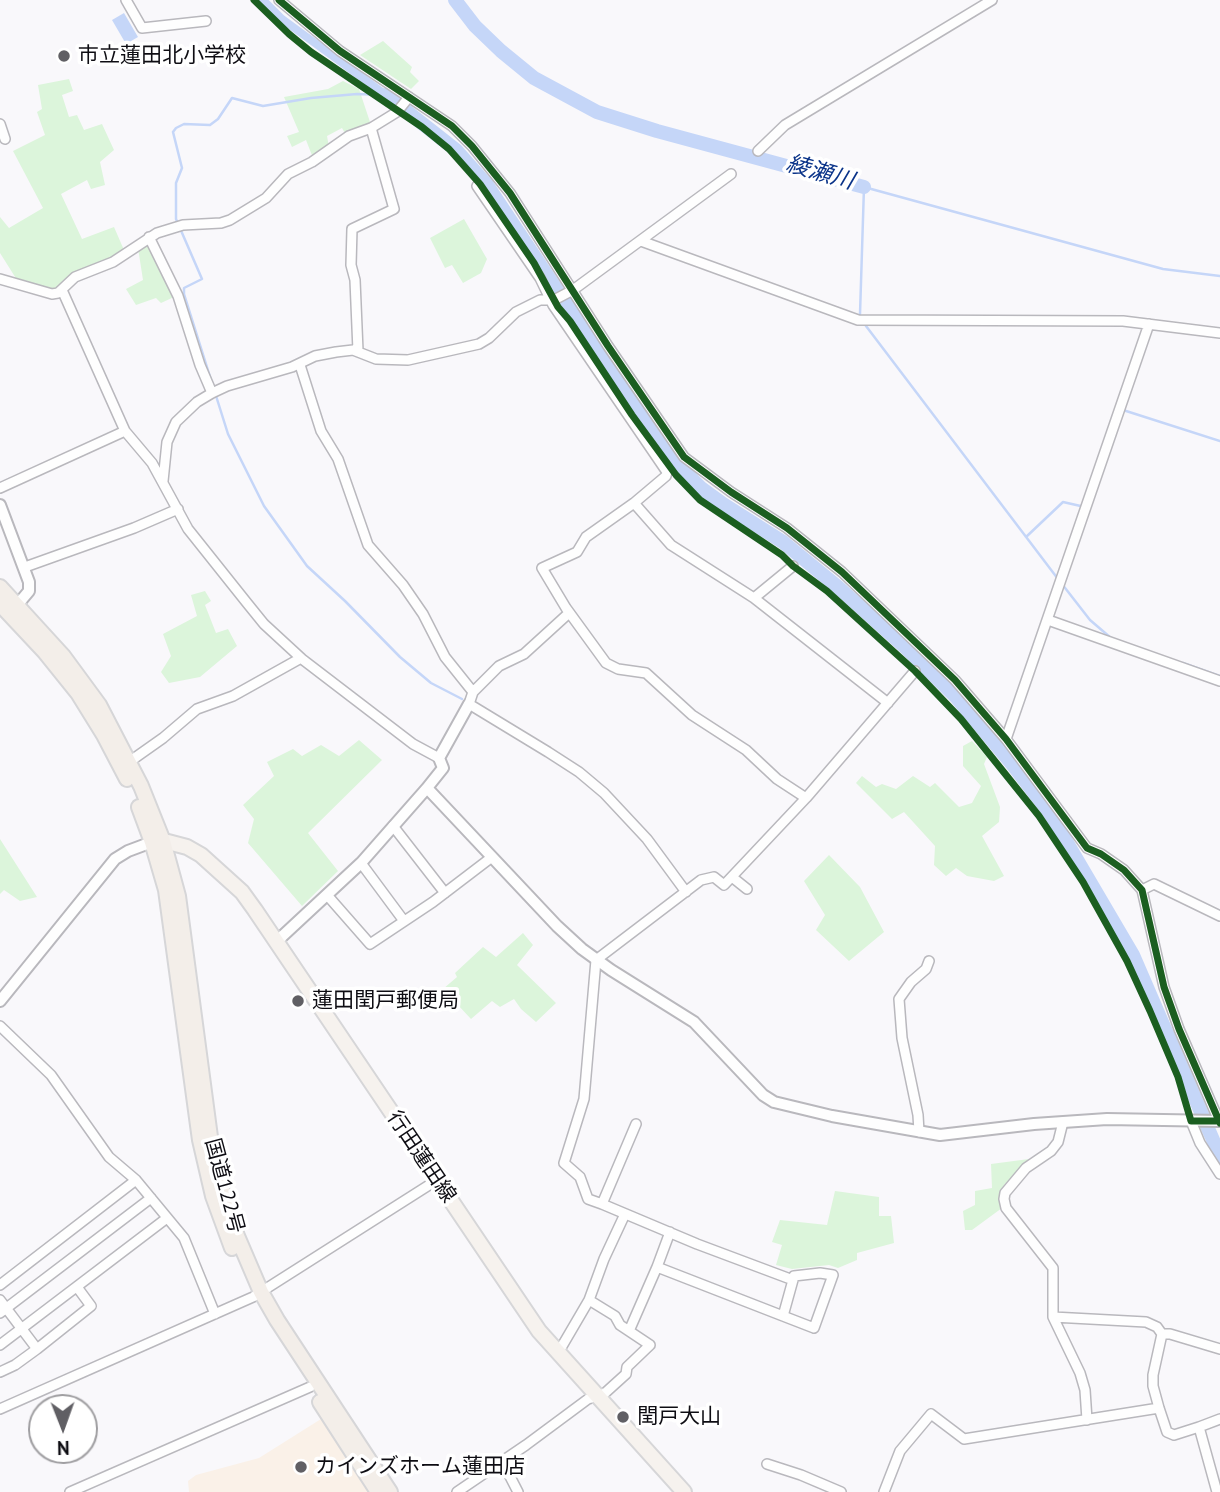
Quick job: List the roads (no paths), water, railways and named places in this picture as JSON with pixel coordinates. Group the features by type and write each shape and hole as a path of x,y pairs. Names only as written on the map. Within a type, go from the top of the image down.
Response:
{"highway":[{"path":"0,587 7,610 60,668 104,735 158,842"},
{"path":"7,610 63,656 99,705 129,762 158,842"},
{"name":"国道122号","path":"158,842 206,1168 221,1221 281,1345 378,1492"},
{"name":"国道122号","path":"257,1294 358,1440 390,1492"}],"main road":[{"name":"行田蓮田線","path":"158,842 187,847 201,855 242,892 539,1331 684,1492"}],"street":[{"path":"126,0 142,28 206,21"},
{"path":"279,0 405,102 452,126 510,193 568,292 684,457 731,492 787,528 842,572 956,680 1006,739 1087,848 1124,870 1142,890 1164,987 1218,1121 1107,1119 940,1135 774,1101 763,1095 694,1022 596,960 557,926 427,788"},
{"path":"758,151 785,125 992,0"},
{"path":"0,279 52,294 62,290 75,278 113,262 149,237 174,227 230,220 266,198 288,174 312,162 349,136 371,128 405,102"},
{"path":"0,124 5,139"},
{"path":"358,351 355,280 351,265 352,229 394,209 371,128"},
{"path":"163,481 167,442 176,422 191,407 212,393 227,386 300,365 315,356 336,352 358,351 376,359 408,360 479,344 516,312 540,300 553,300 568,292 730,174"},
{"path":"477,186 664,467 666,476 586,537 577,552 542,568 569,613 606,663 618,669 646,673 692,715 746,750 777,779 806,798"},
{"path":"149,237 178,296 212,393"},
{"path":"641,241 858,320 1123,321 1220,333"},
{"path":"62,290 125,431 152,463 188,529 264,624 301,658 413,744 439,758 443,768 361,863 276,942"},
{"path":"1006,739 1149,324"},
{"path":"300,365 321,431 338,459 368,545 403,585 423,614 445,657 474,692"},
{"path":"0,488 125,431"},
{"path":"634,503 671,545 754,598 888,703"},
{"path":"0,505 25,567 29,590 7,610"},
{"path":"25,567 178,509"},
{"path":"754,598 793,566"},
{"path":"439,758 474,692 499,666 524,654 569,613"},
{"path":"1048,620 1220,681"},
{"path":"129,762 197,709 233,696 301,658"},
{"path":"793,1280 588,1199 580,1177 564,1163 584,1099 596,960 701,880 714,877 724,885 806,798 915,671"},
{"path":"469,704 579,772 604,793 647,839 686,892"},
{"path":"394,826 445,893"},
{"path":"0,1001 116,859 128,851 158,842"},
{"path":"327,895 370,943 445,893 492,857"},
{"path":"361,863 404,921"},
{"path":"732,877 747,889"},
{"path":"1142,890 1154,884 1220,916"},
{"path":"919,1132 902,1038 899,999 911,982 926,969 929,961"},
{"path":"0,1026 51,1074 109,1157 136,1180 184,1238 215,1314"},
{"path":"1192,1121 1200,1143 1220,1174"},
{"path":"1063,1122 1058,1142 1051,1151 1026,1168 1005,1193 1004,1199 1006,1208 1053,1268 1053,1317 1080,1373 1085,1390 1087,1420"},
{"path":"603,1204 636,1124"},
{"path":"0,1284 136,1180"},
{"path":"0,1409 257,1294 437,1180"},
{"path":"3,1311 151,1198"},
{"path":"558,1353 589,1300 625,1214"},
{"path":"0,1345 167,1218"},
{"path":"629,1331 670,1232"},
{"path":"657,1268 782,1316 814,1328 833,1275 820,1273 794,1276 782,1316"},
{"path":"0,1372 15,1365 91,1306 77,1287"},
{"path":"0,1300 3,1311 22,1329 37,1349"},
{"path":"457,1492 588,1399 605,1393 626,1374 627,1367 650,1345 620,1325 615,1316 589,1300"},
{"path":"1053,1317 1146,1322 1157,1327 1162,1334 1153,1386 1167,1432 1174,1435 1220,1419"},
{"path":"1162,1334 1220,1349"},
{"path":"70,1492 310,1387"},
{"path":"884,1492 900,1451 931,1414 964,1439 1159,1409"},
{"path":"1199,1427 1217,1492"},
{"path":"502,1461 518,1492"},
{"path":"767,1464 841,1492"}],"water":[{"path":"124,13 138,37 126,44 112,20"}],"waterway":[{"path":"263,0 282,19 386,95"},
{"name":"綾瀬川","path":"455,0 475,26 534,78 597,112 864,187"},
{"path":"386,95 357,94 311,98 263,106 232,98 218,119 210,125 184,124 176,128 173,132 182,168 176,183 176,219 202,279 184,288 184,294 228,434 264,506 307,566 400,657 431,683 462,699"},
{"path":"386,95 456,150 487,185 656,439 677,464 701,488 783,542 838,587 956,697 1012,764 1049,812 1133,955 1220,1156"},
{"name":"綾瀬川","path":"860,314 864,187 1163,269 1220,276"},
{"path":"866,326 1058,579"},
{"path":"1123,410 1220,441"},
{"path":"1026,537 1063,502 1085,507"},
{"path":"1062,584 1090,620 1111,638"},
{"path":"1183,663 1220,676"}],"place":[{"name":"市立蓮田北小学校","path":"64,56"},
{"name":"蓮田閏戸郵便局","path":"298,1001"},
{"name":"閏戸大山","path":"623,1417"},
{"name":"カインズホーム蓮田店","path":"301,1467"}]}
